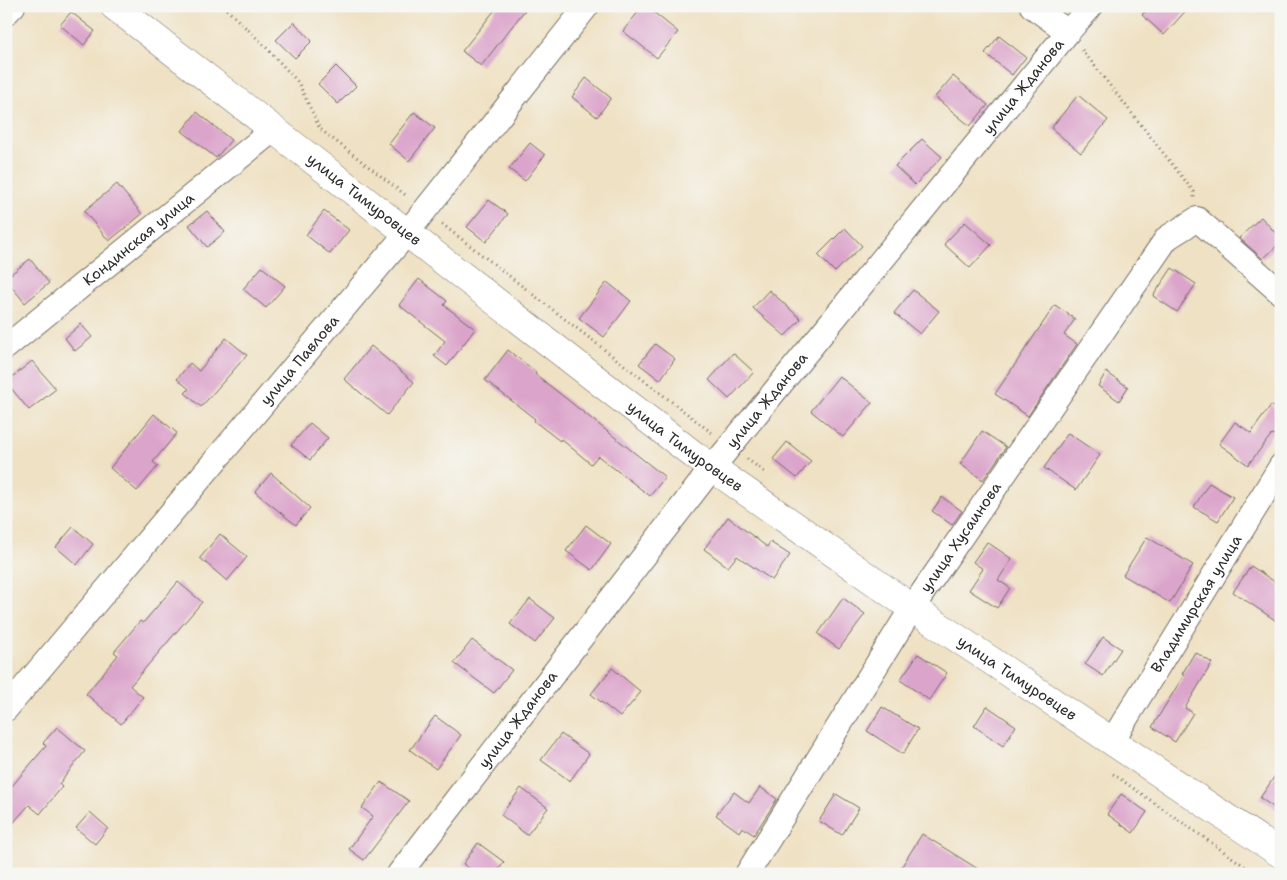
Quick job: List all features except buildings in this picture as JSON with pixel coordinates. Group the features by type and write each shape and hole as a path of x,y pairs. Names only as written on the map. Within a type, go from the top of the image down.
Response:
{"main road":[{"name":"улица Тимуровцев","path":"114,6 406,234 712,468 912,608 1281,854"}],"street":[{"path":"6,13 13,6"},
{"name":"улица Павлова","path":"6,709 406,234 587,6"},
{"path":"1032,6 1068,32"},
{"name":"улица Жданова","path":"399,874 712,468 1091,6"},
{"name":"Кондинская улица","path":"6,347 273,130"},
{"path":"1197,219 1281,293"},
{"name":"улица Хусаинова","path":"747,874 912,608 1167,238 1197,219"},
{"name":"Владимирская улица","path":"1112,741 1281,466"}],"path":[{"path":"1068,32 1194,192 1197,219"}]}
